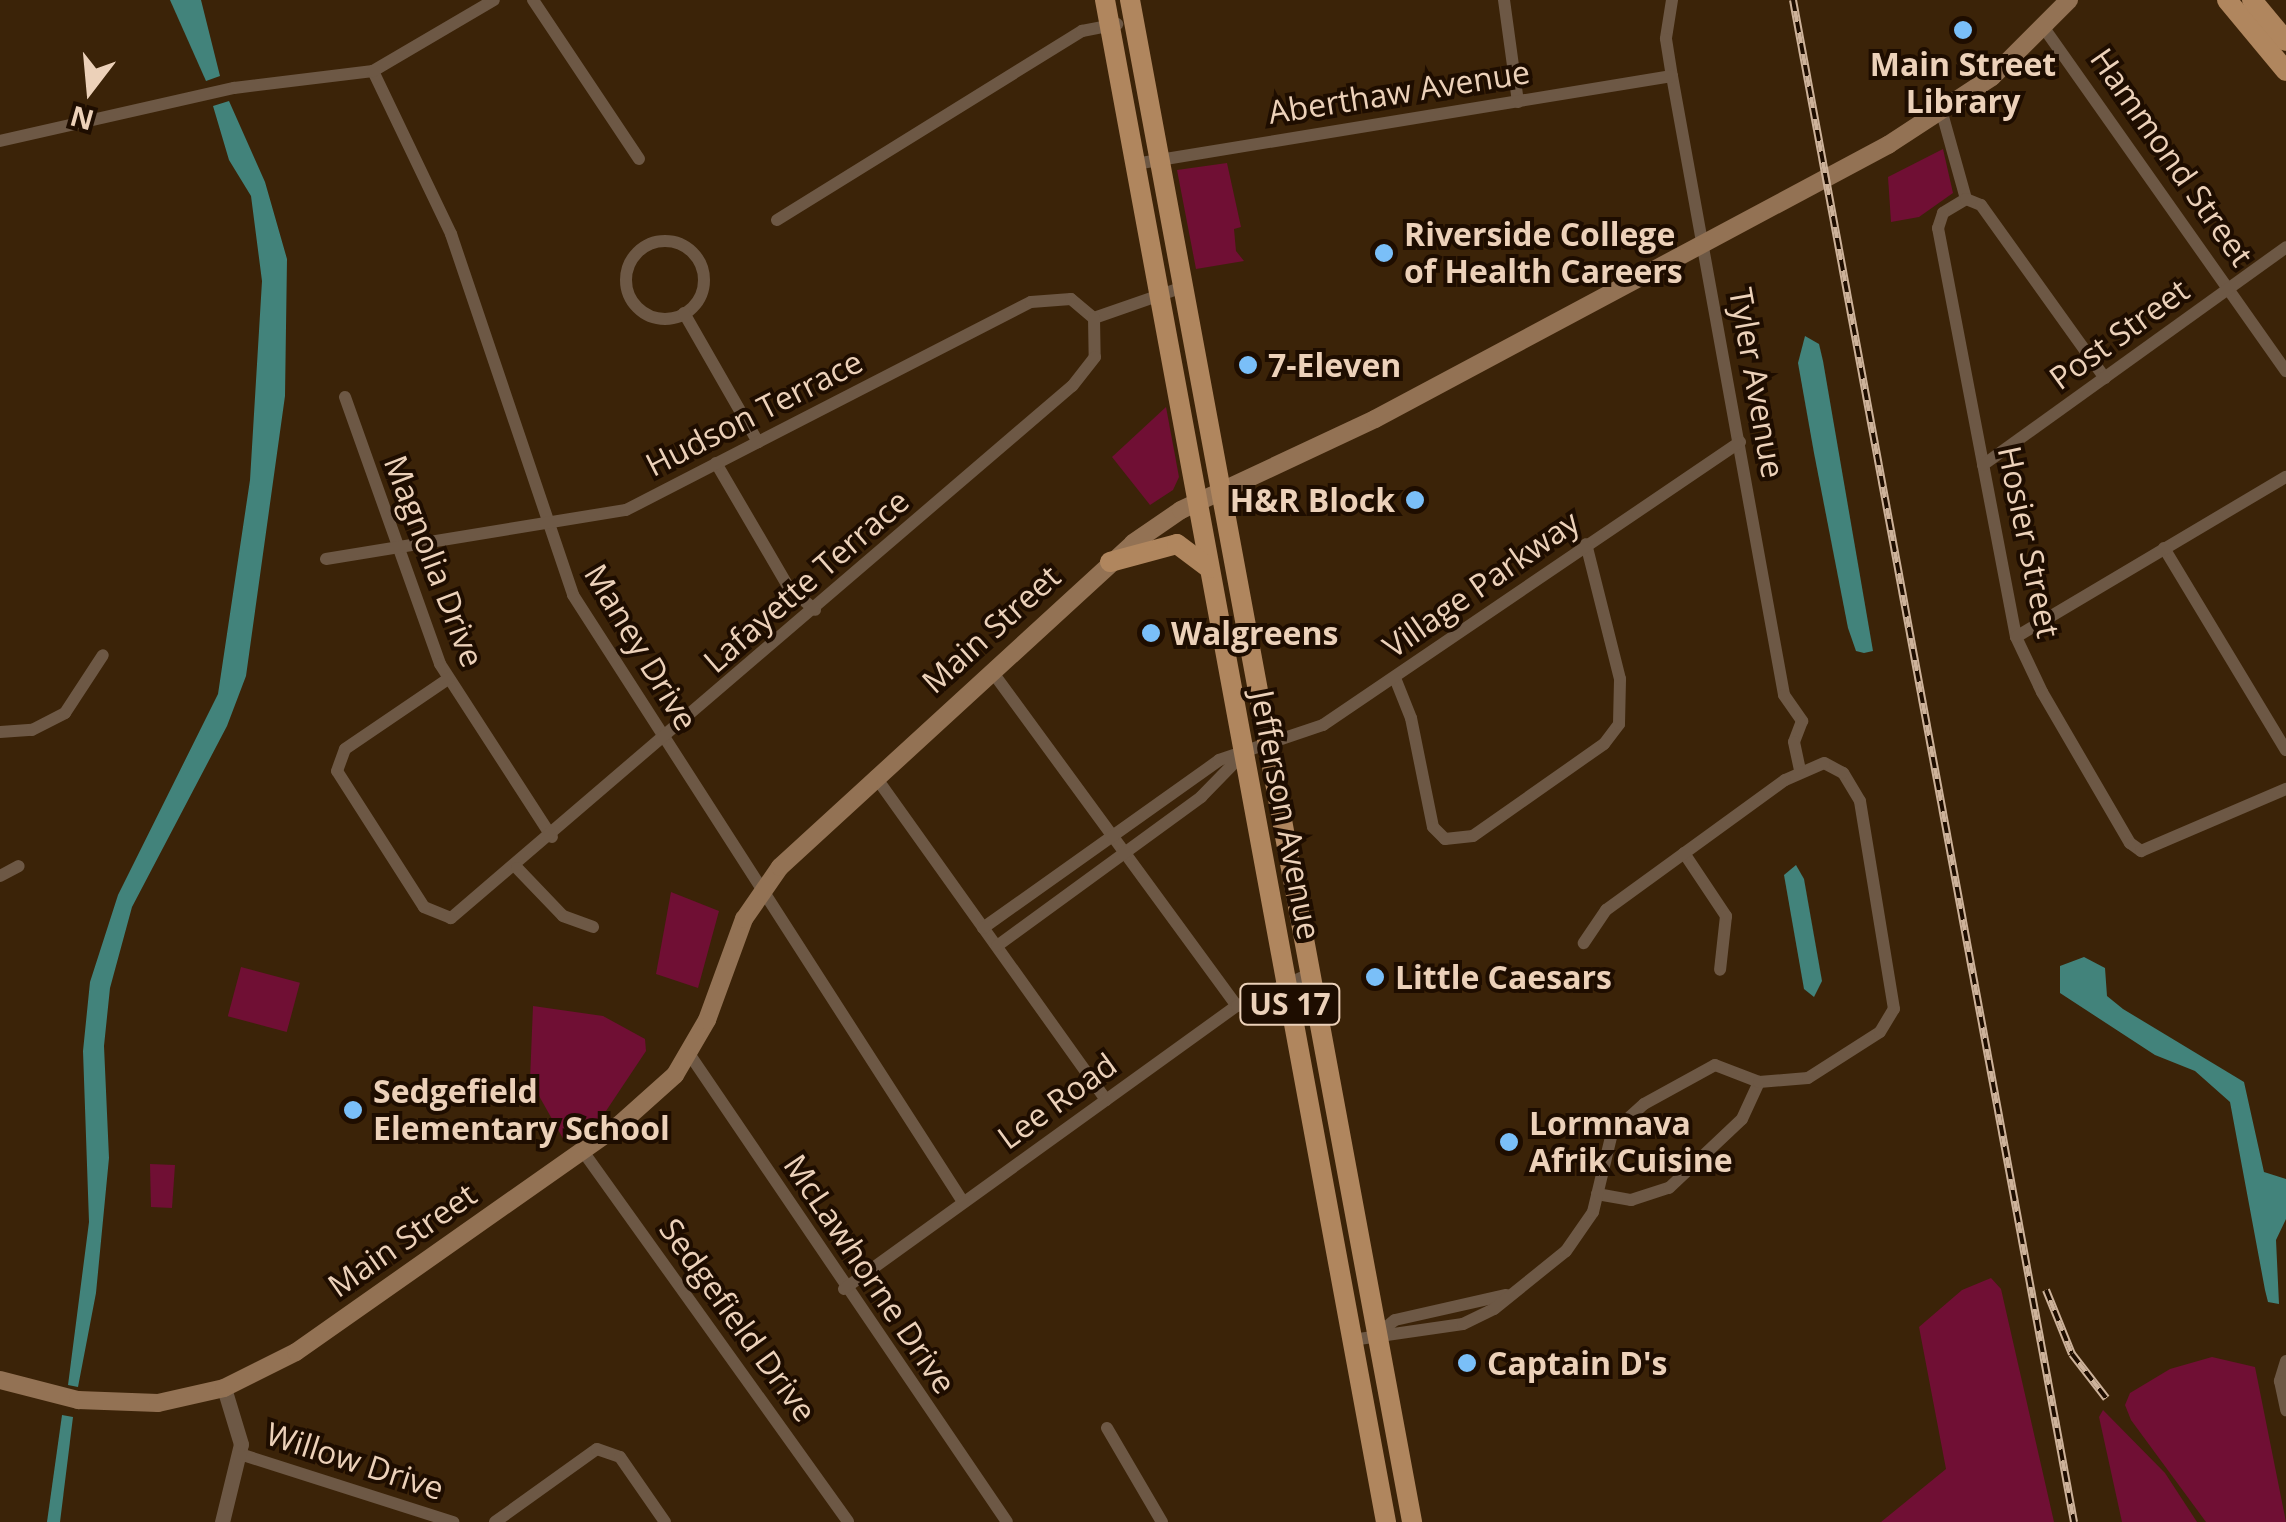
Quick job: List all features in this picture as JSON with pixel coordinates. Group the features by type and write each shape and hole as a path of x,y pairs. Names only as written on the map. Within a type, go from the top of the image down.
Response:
{"main road":[{"name":"Jefferson Avenue","path":"1105,0 1386,1522"},
{"name":"Jefferson Avenue","path":"1130,0 1412,1522"},
{"name":"Main Street","path":"0,1380 78,1400 158,1403 224,1388 296,1352 645,1104 690,1055 734,940 760,893 795,849 1110,562 1197,502 1375,419 1942,113 2044,28 2069,0"},
{"path":"2227,0 2286,72"},
{"path":"2252,0 2286,42"},
{"path":"1110,562 1177,544 1210,568"}],"street":[{"path":"0,142 234,88 372,72 494,0"},
{"path":"533,0 639,160"},
{"path":"1504,0 1518,102"},
{"name":"Tyler Avenue","path":"1672,0 1666,39 1672,76 1784,695 1802,721 1794,742 1800,770"},
{"path":"777,220 1072,38 1110,25 1134,22"},
{"name":"Hammond Street","path":"2044,28 2231,286 2286,371"},
{"name":"Maney Drive","path":"372,72 451,234 546,524 589,625 963,1202"},
{"name":"Aberthaw Avenue","path":"1135,164 1672,76"},
{"path":"1942,113 1966,199 1981,205 2105,378"},
{"name":"Hosier Street","path":"1966,199 1943,213 1938,228 2016,638 2130,843 2149,851 2286,789"},
{"path":"671,242 696,257 703,286 684,313 655,318 632,300 628,272 644,248 671,242"},
{"name":"Post Street","path":"1983,465 2286,246"},
{"path":"1094,318 1158,292 1183,287"},
{"name":"Hudson Terrace","path":"326,559 626,510 1031,302 1071,299 1094,318"},
{"path":"684,313 758,442"},
{"name":"Lafayette Terrace","path":"448,678 345,749 337,763 340,782 420,901 441,918 460,916 1072,386 1095,357 1094,318"},
{"name":"Magnolia Drive","path":"345,397 395,548 448,678 552,837"},
{"name":"Village Parkway","path":"984,928 1219,760 1268,747 1323,725 1740,442"},
{"path":"716,464 788,588 815,610"},
{"path":"2016,638 2286,476"},
{"path":"1394,678 1412,718 1433,827 1445,839 1473,836 1604,744 1620,724 1620,678 1586,544"},
{"path":"2164,548 2286,750"},
{"path":"0,732 32,730 65,712 103,656"},
{"path":"992,670 1236,1006"},
{"name":"Village Parkway","path":"997,946 1230,774 1244,754"},
{"path":"1352,1340 1377,1335 1395,1338 1463,1324 1577,1240 1597,1194 1606,1146 1632,1112 1709,1066 1759,1082 1822,1073 1880,1032 1894,1010 1857,790 1831,765 1800,770 1684,853 1606,910 1584,943"},
{"path":"875,776 1106,1100"},
{"path":"1158,804 1169,821"},
{"path":"1684,853 1726,916 1720,970"},
{"path":"0,876 19,866"},
{"path":"516,868 562,916 593,927"},
{"name":"Lee Road","path":"844,1289 1236,1006 1310,974"},
{"name":"McLawhorne Drive","path":"690,1055 844,1289 1007,1522"},
{"path":"1597,1194 1631,1200 1669,1188 1742,1119 1759,1082"},
{"name":"Sedgefield Drive","path":"582,1150 848,1522"},
{"path":"2286,1361 2280,1381 2286,1410"},
{"path":"222,1522 240,1454 238,1421 224,1388"},
{"path":"1107,1428 1162,1522"},
{"path":"495,1522 591,1452 605,1450 620,1457 665,1522"},
{"name":"Willow Drive","path":"240,1454 453,1522"}],"shaded area":[{"path":"1943,149 1953,193 1919,217 1891,222 1888,177"},
{"path":"1227,163 1241,227 1234,229 1236,251 1244,261 1196,269 1177,170"},
{"path":"1166,407 1179,477 1173,490 1150,505 1112,457"},
{"path":"671,892 719,911 698,988 656,974"},
{"path":"241,967 300,983 287,1032 228,1016"},
{"path":"533,1006 603,1016 645,1039 646,1051 602,1117 565,1142 530,1080"},
{"path":"150,1164 175,1165 172,1208 151,1207"},
{"path":"1991,1278 2001,1289 2054,1522 1881,1522 1946,1469 1919,1327 1962,1290"},
{"path":"2212,1357 2255,1367 2286,1522 2206,1522 2131,1420 2125,1405 2130,1393 2170,1369"},
{"path":"2103,1410 2165,1473 2197,1522 2122,1522 2099,1417"}],"water":[{"path":"170,0 201,0 220,76 206,81"},
{"path":"229,101 265,182 287,259 285,396 246,676 227,726 132,907 110,988 104,1046 109,1158 96,1293 78,1387 68,1385 89,1222 83,1051 90,982 118,895 218,694 250,480 262,281 251,196 229,160 213,106"},
{"path":"1805,336 1819,344 1823,361 1873,651 1864,653 1856,651 1848,628 1814,453 1798,363"},
{"path":"1796,865 1804,879 1822,981 1814,997 1804,989 1784,875"},
{"path":"2084,957 2105,968 2107,996 2123,1009 2244,1082 2264,1172 2286,1179 2286,1219 2276,1240 2279,1304 2268,1302 2265,1290 2230,1102 2195,1071 2155,1055 2060,993 2060,966"},
{"path":"62,1415 73,1417 60,1522 47,1522"}],"railway":[{"path":"1793,0 2074,1522"},
{"path":"2046,1290 2072,1354 2106,1398"}],"place":[{"name":"Main Street Library","path":"1963,30"},
{"name":"Riverside College of Health Careers","path":"1384,253"},
{"name":"7-Eleven","path":"1248,365"},
{"name":"H&R Block","path":"1415,500"},
{"name":"Walgreens","path":"1151,633"},
{"name":"Little Caesars","path":"1375,977"},
{"name":"Sedgefield Elementary School","path":"353,1110"},
{"name":"Lormnava Afrik Cuisine","path":"1509,1142"},
{"name":"Captain D's","path":"1467,1363"}]}
